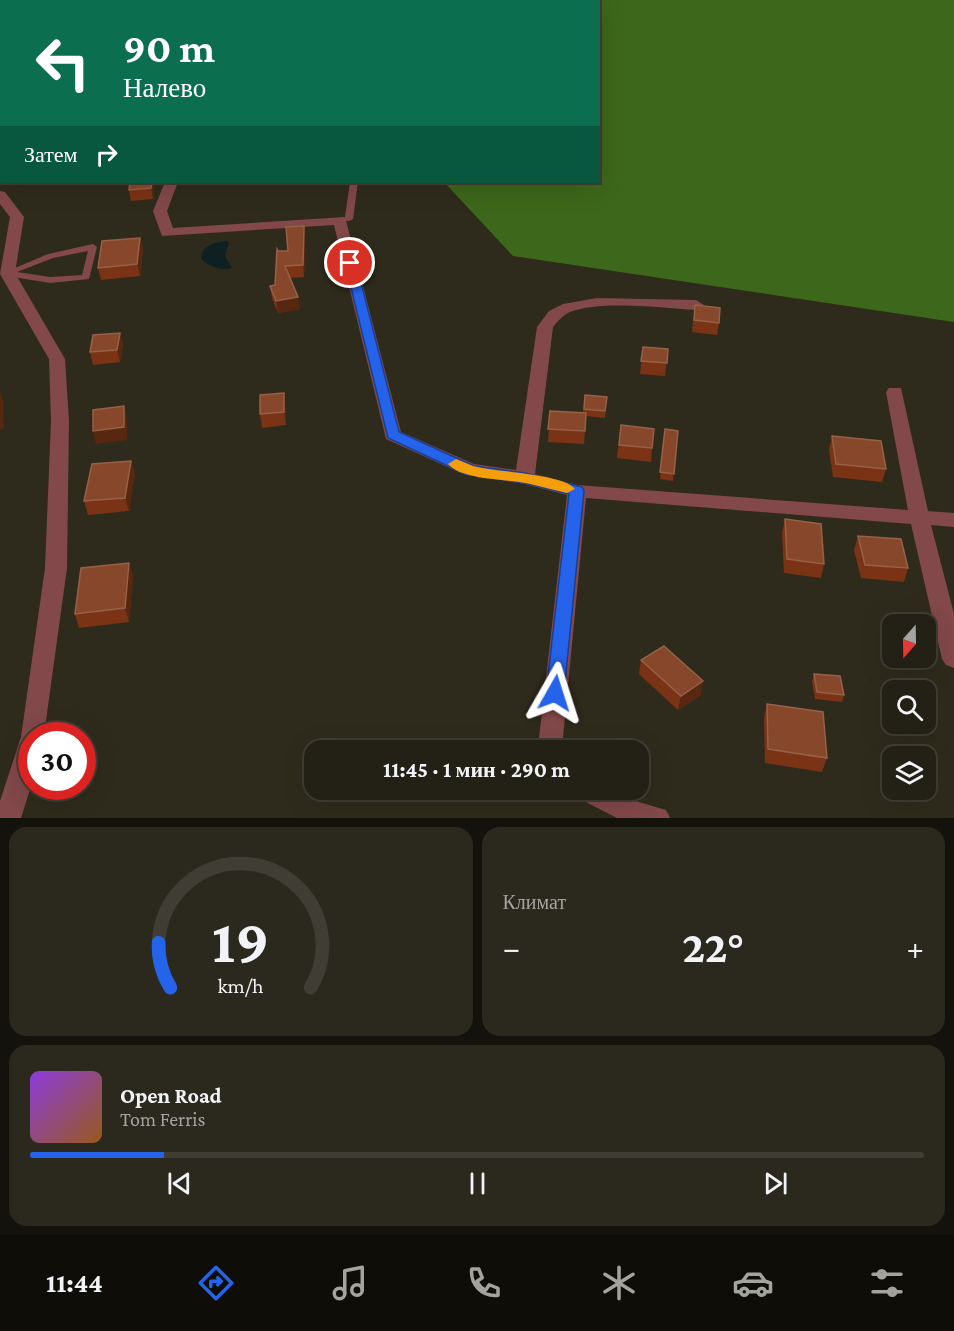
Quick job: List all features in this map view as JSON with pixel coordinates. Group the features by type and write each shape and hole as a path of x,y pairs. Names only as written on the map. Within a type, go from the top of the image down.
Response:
{"street":[{"path":"171,183 160,211 167,233 340,220 393,435 470,470 525,478 577,491 954,520"},
{"path":"0,195 17,217 3,273 57,359 58,370 60,421 56,568 34,722"},
{"path":"525,478 545,327 554,314 569,307 598,303 696,305"},
{"path":"895,392 919,516 954,659"},
{"path":"551,740 577,491"},
{"path":"8,818 18,784"},
{"path":"607,800 627,810 657,818"}],"lane":[{"path":"340,220 349,219 354,183"},
{"path":"93,247 86,278 50,280 3,273 51,256 93,247"}],"green space":[{"path":"600,0 954,0 954,322 513,256 445,183 600,183"}],"shaded area":[{"path":"226,241 229,243 225,256 232,268 216,268 201,259 206,248"}],"building":[{"path":"130,183 152,183 151,188 129,190"},
{"path":"304,226 303,265 285,266 298,297 276,301 270,286 275,285 277,249 288,251 286,227"},
{"path":"140,238 137,264 98,268 102,241"},
{"path":"695,305 720,308 719,323 694,320"},
{"path":"120,333 117,350 90,352 93,335"},
{"path":"643,347 668,349 667,363 641,361"},
{"path":"284,393 284,412 260,414 260,395"},
{"path":"585,395 607,397 605,411 584,409"},
{"path":"124,406 124,427 93,431 93,410"},
{"path":"550,411 586,413 585,431 548,429"},
{"path":"621,425 654,429 652,448 619,445"},
{"path":"665,429 678,431 674,474 660,472"},
{"path":"832,436 881,441 886,469 836,464"},
{"path":"131,461 125,498 84,501 92,464"},
{"path":"785,519 821,524 824,564 787,559"},
{"path":"858,536 901,539 908,568 865,565"},
{"path":"129,563 125,608 75,614 81,568"},
{"path":"664,646 703,681 681,696 641,660"},
{"path":"814,674 840,676 844,695 817,692"},
{"path":"767,704 823,712 827,758 768,749"}],"slow traffic":[{"path":"456,464 470,470 525,478 567,489"}],"route":[{"path":"350,263 393,435 470,470 525,478 577,491 555,693"}]}
